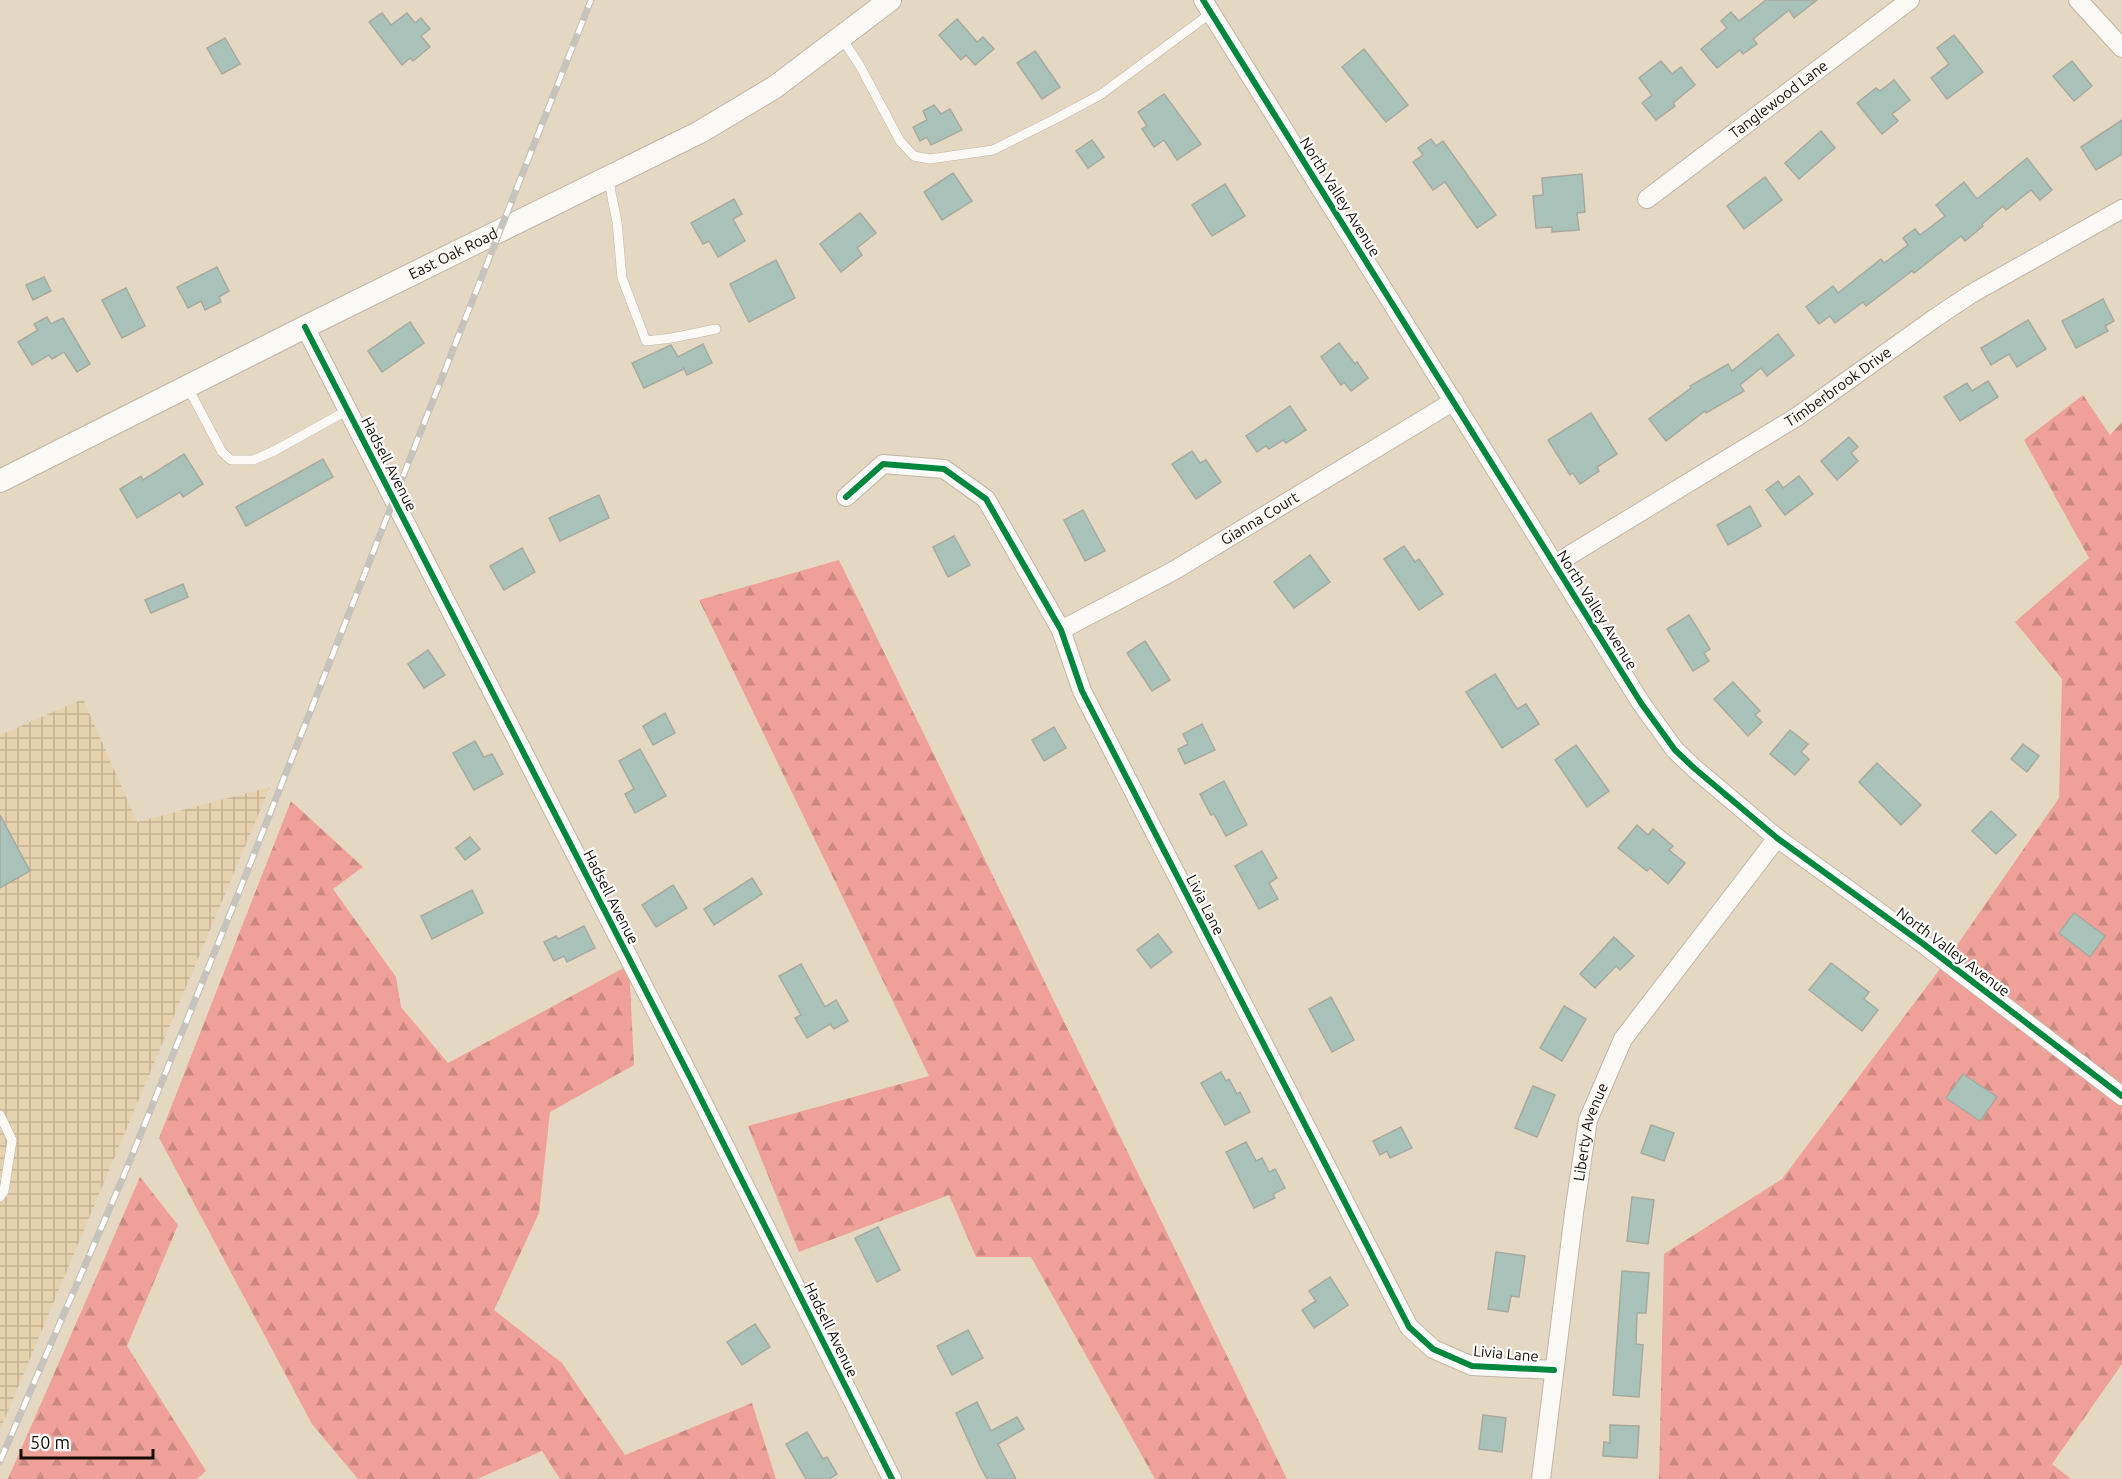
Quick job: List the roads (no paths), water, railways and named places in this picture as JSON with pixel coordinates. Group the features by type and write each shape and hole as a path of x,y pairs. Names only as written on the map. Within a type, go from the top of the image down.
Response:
{"street":[{"name":"East Oak Road","path":"0,481 706,129 775,87 890,0"},
{"name":"Tanglewood Lane","path":"1647,200 1910,0"},
{"path":"2078,0 2122,48"},
{"name":"North Valley Avenue","path":"1207,6 1641,703 1675,750 1776,838 1923,943 2122,1096"},
{"name":"Timberbrook Drive","path":"1555,564 1798,416 1971,294 2122,209"},
{"name":"Hadsell Avenue","path":"305,327 692,1081 892,1479"},
{"name":"Gianna Court","path":"1061,630 1175,570 1455,401"},
{"name":"Livia Lane","path":"846,497 883,464 944,469 986,499 1061,630 1082,691 1409,1327 1433,1349 1472,1366 1554,1370"},
{"name":"Liberty Avenue","path":"1541,1479 1574,1213 1588,1120 1623,1039 1776,838"}],"lane":[{"path":"841,37 860,66 900,141 914,156 930,159 993,150 1100,95 1207,6"},
{"path":"608,177 617,222 622,278 646,340 672,338 716,329"},
{"path":"187,386 222,452 231,460 253,460 274,451 348,410"},
{"path":"0,1115 12,1140 4,1191 0,1197"}],"railway":[{"path":"0,1461 122,1180 243,882 591,0"}]}
